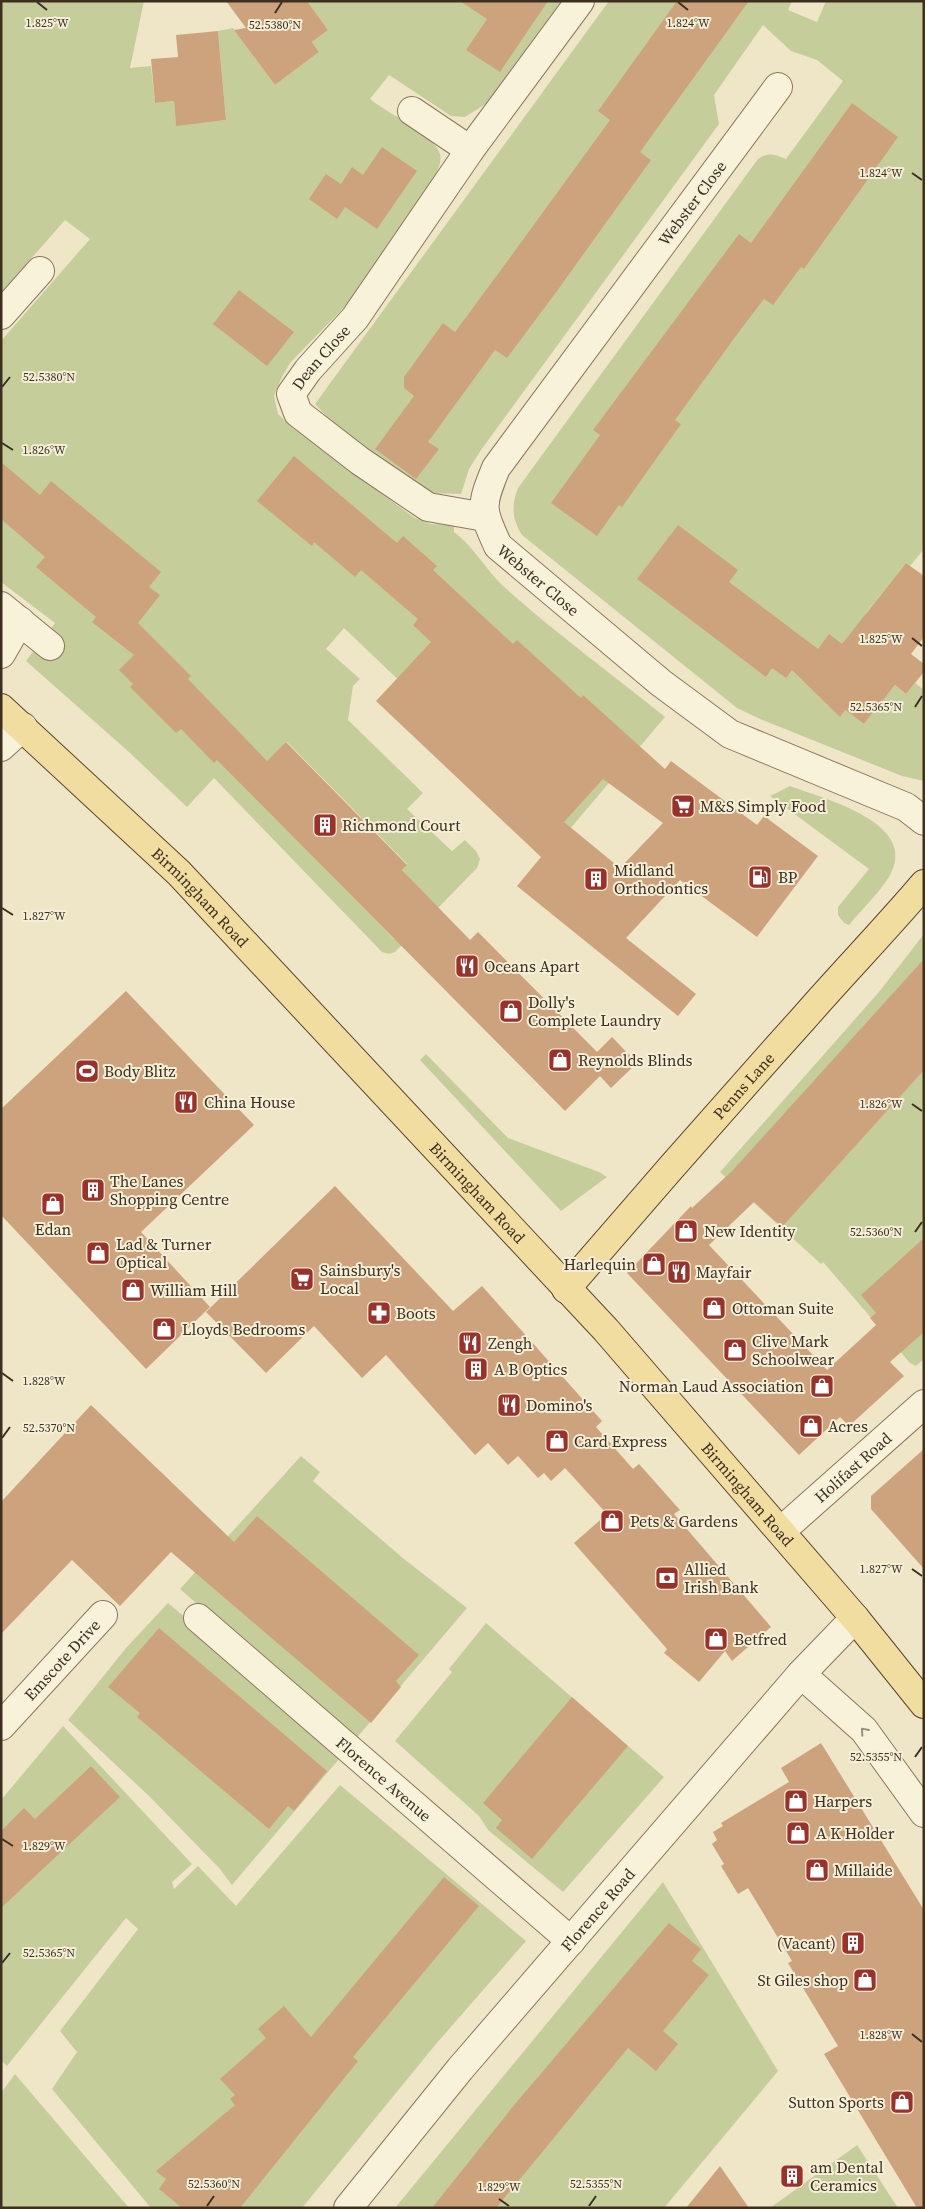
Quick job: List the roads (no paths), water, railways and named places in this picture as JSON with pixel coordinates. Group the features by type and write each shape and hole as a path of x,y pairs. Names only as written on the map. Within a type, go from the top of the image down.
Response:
{"main road":[{"name":"Birmingham Road","path":"1,708 179,873 606,1330 855,1618 924,1704"},
{"name":"Penns Lane","path":"566,1289 658,1181 804,1018 878,939 924,884"}],"street":[{"name":"Dean Close","path":"485,516 428,507 360,461 298,413 290,394 308,370 355,318 470,150 580,1"},
{"name":"Webster Close","path":"778,88 496,468 484,497 485,516 498,546 661,683 730,734 906,807 924,821"},
{"path":"412,111 470,150"},
{"path":"1,315 40,271"},
{"path":"1,654 11,614 50,646"},
{"path":"1,747 23,727"},
{"name":"Holifast Road","path":"781,1531 924,1404"},
{"name":"Emscote Drive","path":"1,1726 103,1615"},
{"name":"Florence Avenue","path":"198,1618 571,1940"},
{"name":"Florence Road","path":"348,2208 460,2069 801,1674 855,1618"},
{"path":"801,1674 864,1730 924,1813"}],"place":[{"name":"M&S Simply Food","path":"683,806"},
{"name":"Richmond Court","path":"325,825"},
{"name":"BP","path":"760,877"},
{"name":"Midland Orthodontics","path":"596,879"},
{"name":"Oceans Apart","path":"467,966"},
{"name":"Dolly's Complete Laundry","path":"511,1011"},
{"name":"Reynolds Blinds","path":"560,1060"},
{"name":"Body Blitz","path":"87,1071"},
{"name":"China House","path":"186,1102"},
{"name":"The Lanes Shopping Centre","path":"93,1190"},
{"name":"Edan","path":"53,1204"},
{"name":"New Identity","path":"686,1231"},
{"name":"Lad & Turner Optical","path":"98,1253"},
{"name":"Harlequin","path":"654,1264"},
{"name":"Mayfair","path":"679,1272"},
{"name":"Sainsbury's Local","path":"302,1279"},
{"name":"William Hill","path":"133,1290"},
{"name":"Ottoman Suite","path":"714,1308"},
{"name":"Boots","path":"379,1313"},
{"name":"Lloyds Bedrooms","path":"164,1329"},
{"name":"Zengh","path":"470,1343"},
{"name":"Clive Mark Schoolwear","path":"735,1350"},
{"name":"A B Optics","path":"476,1369"},
{"name":"Norman Laud Association","path":"822,1386"},
{"name":"Domino's","path":"509,1405"},
{"name":"Acres","path":"811,1426"},
{"name":"Card Express","path":"557,1441"},
{"name":"Pets & Gardens","path":"612,1521"},
{"name":"Allied Irish Bank","path":"667,1578"},
{"name":"Betfred","path":"716,1639"},
{"name":"Harpers","path":"796,1801"},
{"name":"A K Holder","path":"798,1833"},
{"name":"Millaide","path":"817,1870"},
{"name":"(Vacant)","path":"853,1943"},
{"name":"St Giles shop","path":"865,1980"},
{"name":"Sutton Sports","path":"902,2102"},
{"name":"am Dental Ceramics","path":"792,2176"}]}
